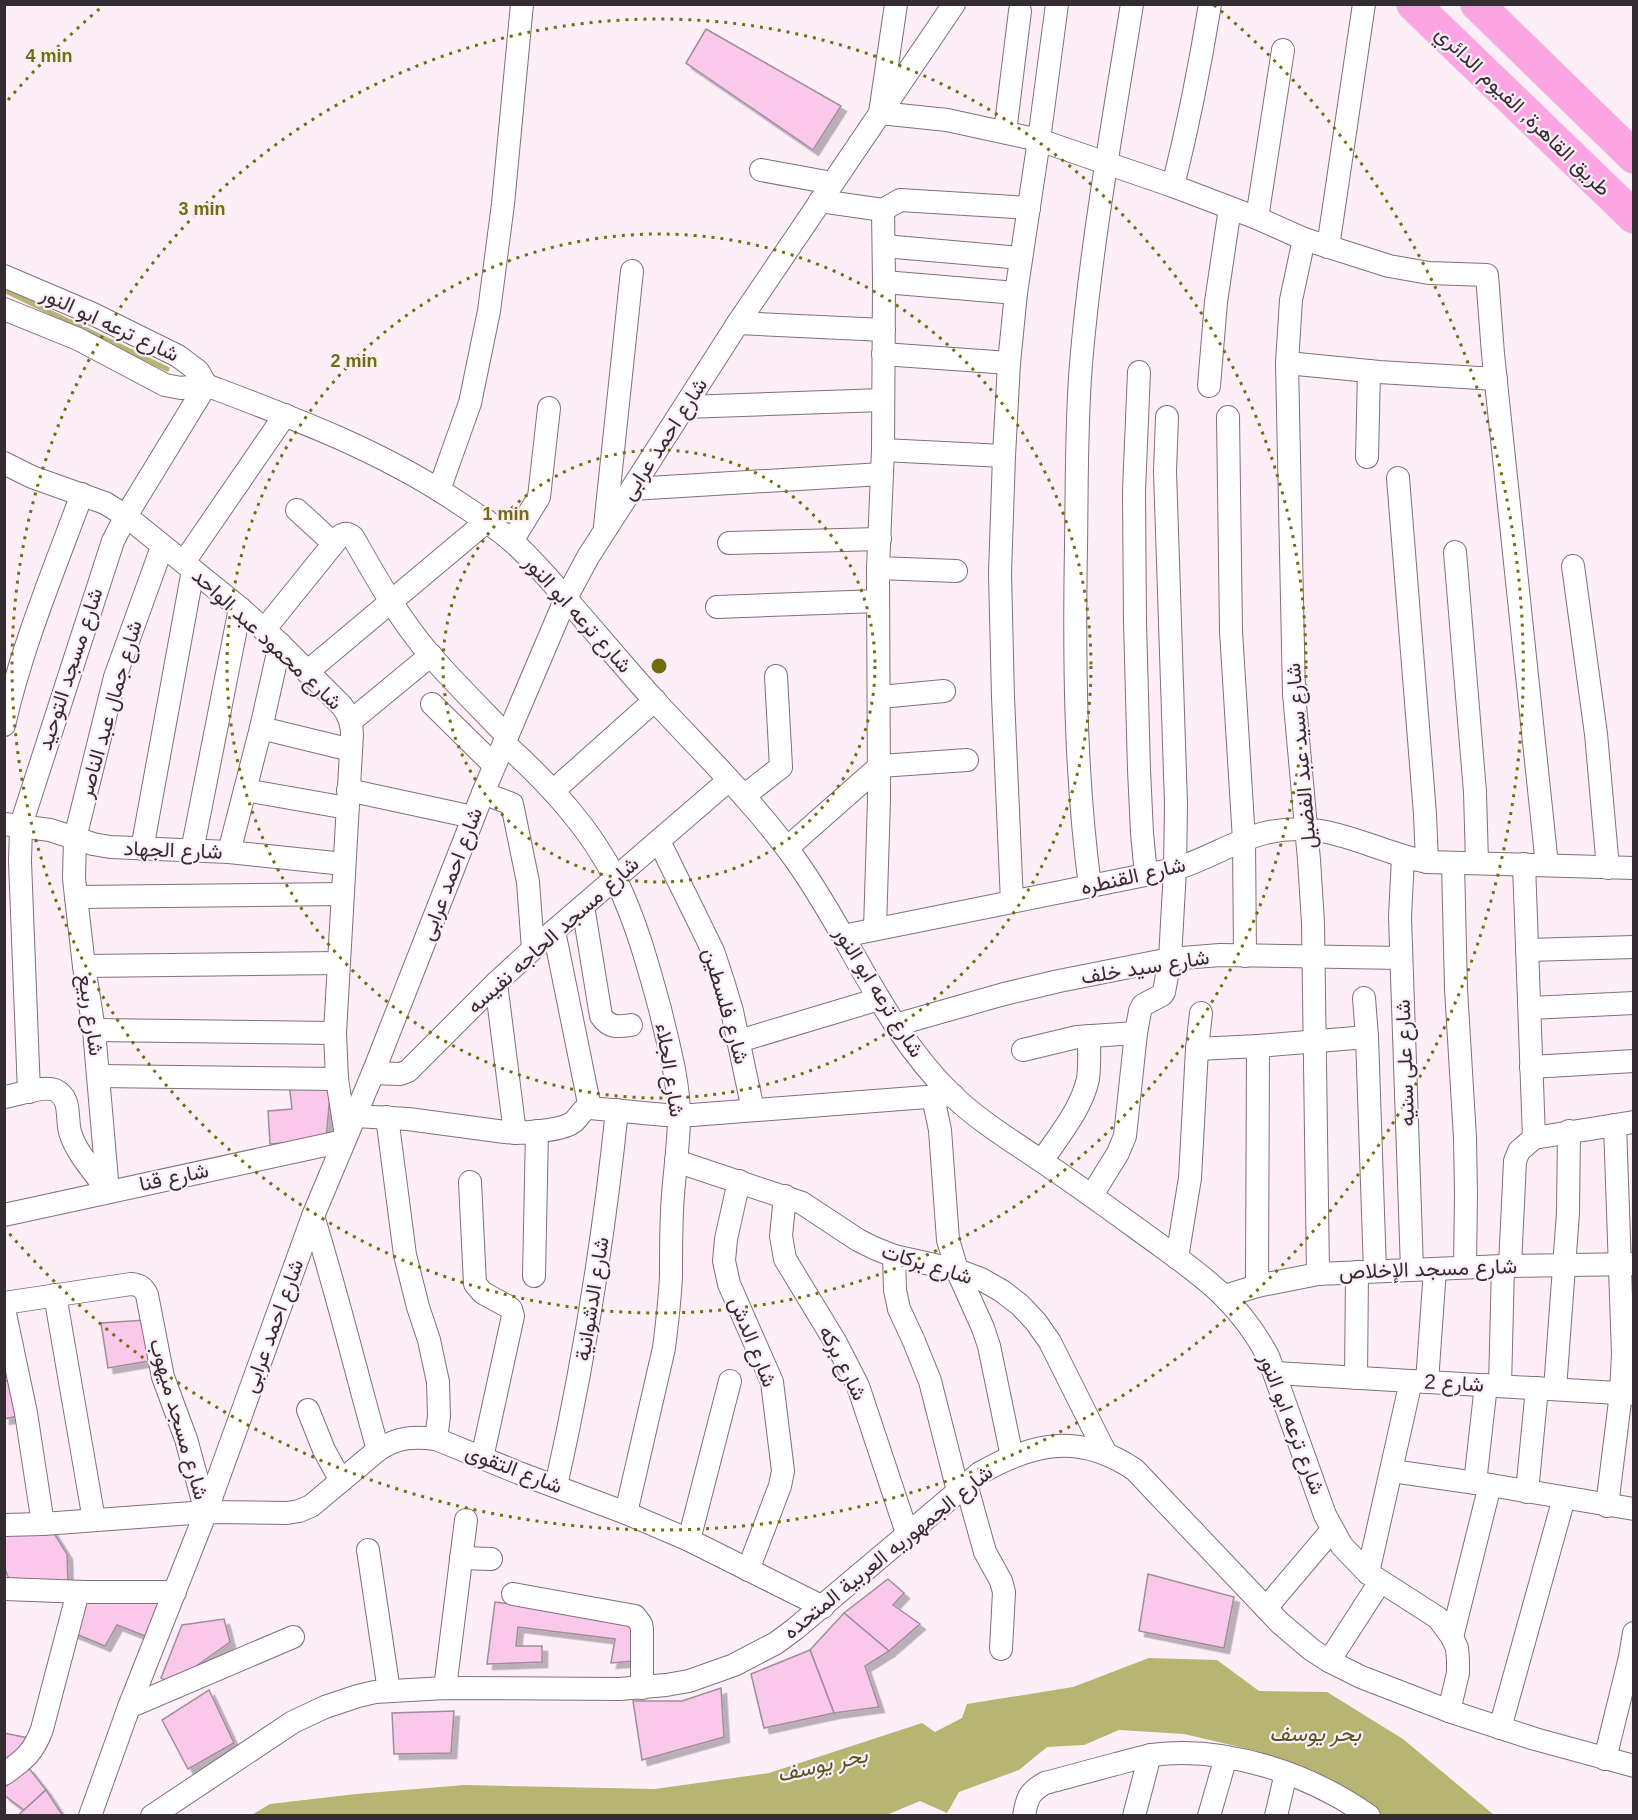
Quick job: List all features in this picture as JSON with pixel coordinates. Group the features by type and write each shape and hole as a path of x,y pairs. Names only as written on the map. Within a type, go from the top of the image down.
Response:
{"highway":[{"name":"طريق القاهرة, الفيوم الدائري","path":"1413,4 1634,217"},
{"name":"طريق القاهرة, الفيوم الدائري","path":"1477,4 1634,157"}],"street":[{"path":"439,490 470,403 489,311 503,204 522,4"},
{"path":"896,4 880,113 947,120 1039,140 1173,186 1257,218 1304,239 1389,266 1429,273 1487,275 1547,865"},
{"name":"شارع احمد عرابى","path":"90,1815 129,1707 206,1512 313,1216 373,1073 494,765 566,598 604,531 738,323 954,4"},
{"path":"1012,902 1003,707 1000,573 1004,456 1009,363 1016,293 1057,4"},
{"path":"1090,886 1081,813 1075,615 1081,364 1106,163 1132,4"},
{"path":"1173,186 1190,117 1210,4"},
{"path":"1328,246 1364,4"},
{"path":"1005,132 1020,11"},
{"path":"1257,218 1283,50"},
{"path":"761,170 883,210 900,200 1029,208"},
{"path":"1209,386 1216,302 1230,208"},
{"path":"875,929 880,766 878,568 883,450 883,210"},
{"name":"شارع سيد عبد الفضيل","path":"1304,239 1291,300 1287,363 1294,694 1311,891 1318,1274"},
{"path":"884,246 1021,258"},
{"path":"604,531 632,271"},
{"name":"شارع ترعه ابو النور","path":"4,276 91,313 178,356 198,371 206,385"},
{"path":"884,282 1016,293"},
{"name":"شارع ترعه ابو النور","path":"4,309 78,339 165,385 181,388 206,385 359,446 409,471 487,521 512,542 549,578 787,848 826,905 895,1025 932,1074 943,1096 1092,1195 1177,1258 1225,1296 1237,1309 1254,1332 1275,1373 1332,1530 1354,1560 1374,1578 1438,1618 1452,1637 1457,1648 1458,1666 1449,1711"},
{"path":"738,323 884,330"},
{"path":"883,354 1009,363"},
{"path":"1287,363 1496,379"},
{"path":"1367,457 1369,371"},
{"path":"1139,372 1134,491 1135,622 1139,770 1146,875"},
{"name":"شارع مسجد التوحيد","path":"29,1092 20,862 13,825 107,554 126,516 206,385"},
{"path":"684,407 882,400"},
{"path":"512,542 539,497 549,408"},
{"path":"142,849 188,566 285,416"},
{"path":"1092,1195 1118,1153 1125,1136 1141,1007 1164,992 1170,959 1176,804 1166,471 1167,417"},
{"path":"1228,417 1231,631 1244,840 1245,956"},
{"path":"883,450 1004,456"},
{"name":"شارع محمود عبد الواحد","path":"4,464 32,477 105,503 126,516 240,608 272,637 342,706 351,721 335,1033 337,1079 345,1139"},
{"path":"632,489 882,474"},
{"path":"1398,478 1427,862"},
{"path":"4,725 29,635 82,494"},
{"name":"شارع الجلاء","path":"297,510 343,540 431,655 553,791 583,828 615,878 635,923 650,970 674,1075 679,1115 669,1299 664,1348 626,1513"},
{"path":"307,672 487,521"},
{"path":"229,852 261,728 272,637 343,540"},
{"path":"729,543 880,540"},
{"name":"شارع جمال عبد الناصر","path":"75,838 115,677 162,547"},
{"path":"1455,552 1475,792 1477,863"},
{"path":"1573,566 1596,734 1608,868"},
{"path":"878,568 956,571"},
{"path":"717,607 878,601"},
{"path":"192,851 240,608"},
{"path":"351,721 431,655"},
{"name":"شارع مسجد الحاجه نفيسه","path":"373,1073 400,1074 408,1071 532,949 659,841 736,788 781,767 776,676"},
{"path":"880,697 944,691"},
{"path":"553,791 655,700"},
{"path":"432,704 494,765"},
{"path":"261,728 351,750"},
{"path":"787,848 880,766 966,760"},
{"path":"245,790 348,799 473,817"},
{"path":"483,793 512,804 528,882 532,949"},
{"name":"شارع الجهاد","path":"13,825 50,830 110,847 229,852 344,864"},
{"name":"شارع القنطره","path":"843,936 1175,869 1244,840 1264,833 1285,830 1306,829 1338,834 1403,857 1427,862 1634,868"},
{"name":"شارع ربيع","path":"75,838 74,878 99,1076 108,1191"},
{"name":"شارع فلسطين","path":"659,841 713,951 732,1011 753,1110"},
{"name":"شارع على سنيه","path":"1403,857 1401,958 1412,1269"},
{"path":"1453,864 1456,989 1465,1138 1465,1267"},
{"path":"1524,864 1534,1138"},
{"path":"76,897 342,894"},
{"path":"583,906 602,1016 608,1024 613,1026 631,1025"},
{"path":"554,931 590,1108"},
{"path":"1527,950 1634,947"},
{"name":"شارع سيد خلف","path":"895,1025 1004,994 1170,959 1212,956 1401,958"},
{"path":"84,966 338,963"},
{"path":"496,983 526,1132 534,1276"},
{"path":"1356,1378 1366,1272 1367,1037 1364,998"},
{"path":"739,1041 879,999"},
{"path":"1530,1008 1634,1003"},
{"path":"1177,1258 1190,1178 1201,1013"},
{"path":"94,1030 335,1033"},
{"path":"1023,1050 1077,1037 1136,1034"},
{"path":"1042,1161 1078,1107 1084,1092 1088,1076 1089,1036"},
{"path":"1197,1049 1258,1047 1367,1037"},
{"path":"1257,1286 1258,1047"},
{"path":"1531,1067 1634,1061"},
{"path":"99,1076 337,1079"},
{"path":"4,1097 49,1088 63,1096 67,1103 73,1140 108,1191"},
{"path":"355,1116 387,1117 526,1132 571,1123 582,1111 590,1108 679,1115 943,1096 940,1130 946,1230 957,1270 989,1346 1011,1457"},
{"name":"شارع الدشوانية","path":"556,1486 588,1335 608,1196 617,1110"},
{"path":"387,1117 405,1255 429,1340 438,1382 440,1416 436,1439"},
{"path":"1452,1637 1483,1484 1515,1161 1519,1151 1534,1138 1624,1124 1626,1264 1623,1354 1627,1393 1607,1506"},
{"path":"1527,1492 1546,1389 1564,1264 1568,1213 1569,1131"},
{"name":"شارع قنا","path":"4,1215 345,1139"},
{"name":"شارع بركات","path":"676,1161 784,1196 818,1212 858,1240 894,1256 957,1270 1002,1291 1036,1322 1050,1342 1105,1452"},
{"name":"شارع الدش","path":"739,1181 726,1239 724,1261 729,1284 772,1382 783,1471 780,1486 748,1570"},
{"path":"470,1182 476,1284 483,1293 507,1306 513,1316 482,1458"},
{"name":"شارع بركه","path":"784,1196 781,1236 785,1259 836,1343 858,1386 907,1533"},
{"path":"313,1216 378,1449"},
{"path":"894,1256 895,1290 899,1309 930,1381 962,1487 985,1552 1001,1581 1004,1592 1001,1649"},
{"name":"شارع مسجد الإخلاص","path":"1225,1296 1257,1286 1318,1274 1465,1267 1626,1264"},
{"path":"1329,1661 1374,1578 1392,1471 1419,1381 1435,1269"},
{"name":"شارع مسجد ميهوب","path":"4,1303 131,1284 144,1289 163,1377 186,1439 206,1512"},
{"path":"55,1295 94,1520"},
{"path":"4,1309 26,1413 43,1524"},
{"name":"شارع 2","path":"1275,1373 1627,1393"},
{"path":"689,1540 730,1381"},
{"path":"308,1410 324,1450 341,1481"},
{"name":"شارع التقوى","path":"4,1525 206,1512 287,1513 311,1506 388,1443 412,1437 436,1439 689,1540 823,1607"},
{"name":"شارع الجمهوريه العربية المتحده","path":"152,1815 309,1714 358,1696 389,1691 445,1688 642,1688 689,1681 734,1665 776,1643 823,1607 980,1473 1011,1457 1034,1449 1058,1445 1081,1446 1105,1452 1128,1465 1148,1482 1295,1637 1329,1661 1361,1677 1449,1711 1634,1766"},
{"path":"1392,1471 1634,1509"},
{"path":"1500,1728 1564,1498"},
{"path":"445,1688 466,1520"},
{"path":"1266,1608 1332,1530"},
{"path":"369,1550 389,1691"},
{"path":"461,1558 491,1559"},
{"path":"4,1589 175,1592"},
{"path":"4,1774 22,1762 37,1744 78,1592"},
{"path":"513,1594 635,1616 642,1629 642,1688"},
{"path":"1605,1759 1634,1633"},
{"path":"129,1707 293,1637"},
{"path":"1024,1815 1030,1793 1046,1783 1150,1755 1171,1753 1226,1757 1272,1768 1286,1773 1340,1807 1353,1804 1369,1815"},
{"path":"1134,1815 1150,1755"},
{"path":"1209,1815 1226,1757"},
{"path":"1276,1815 1286,1773"}],"water":[{"name":"بحر يوسف","path":"1149,1658 1217,1660 1259,1691 1327,1692 1403,1739 1494,1815 1380,1815 1337,1789 1257,1751 1184,1734 1119,1730 1084,1745 1047,1747 1019,1770 959,1792 947,1813 920,1801 884,1816 250,1816 270,1804 464,1785 655,1789 769,1773 922,1723 935,1732 962,1718 967,1704 1073,1687"}],"building":[{"path":"706,29 841,106 813,150 686,63"},
{"path":"289,1083 331,1084 326,1139 270,1144 268,1111 292,1109"},
{"path":"146,1320 155,1360 108,1368 101,1323"},
{"path":"14,1380 22,1415 4,1419 4,1381"},
{"path":"52,1530 67,1554 68,1584 11,1584 4,1567 4,1531"},
{"path":"1148,1574 1234,1597 1224,1648 1139,1631"},
{"path":"888,1579 904,1593 893,1605 920,1624 889,1651 844,1613"},
{"path":"81,1599 164,1600 150,1638 117,1625 105,1646 71,1632"},
{"path":"495,1602 634,1621 633,1661 611,1663 615,1639 518,1627 516,1646 542,1646 542,1662 487,1664"},
{"path":"844,1613 889,1651 865,1666 879,1707 834,1713 810,1650"},
{"path":"224,1619 230,1642 171,1684 161,1678 182,1625"},
{"path":"810,1650 834,1713 764,1728 751,1674"},
{"path":"721,1688 724,1737 642,1760 633,1701 682,1701"},
{"path":"209,1690 234,1743 188,1769 162,1720"},
{"path":"454,1711 451,1753 394,1754 392,1713"},
{"path":"4,1733 33,1739 4,1763"},
{"path":"28,1767 46,1790 24,1810 4,1795 4,1788"},
{"path":"46,1790 63,1816 17,1816 24,1810"}],"waterway":[{"path":"4,290 167,369"}]}
